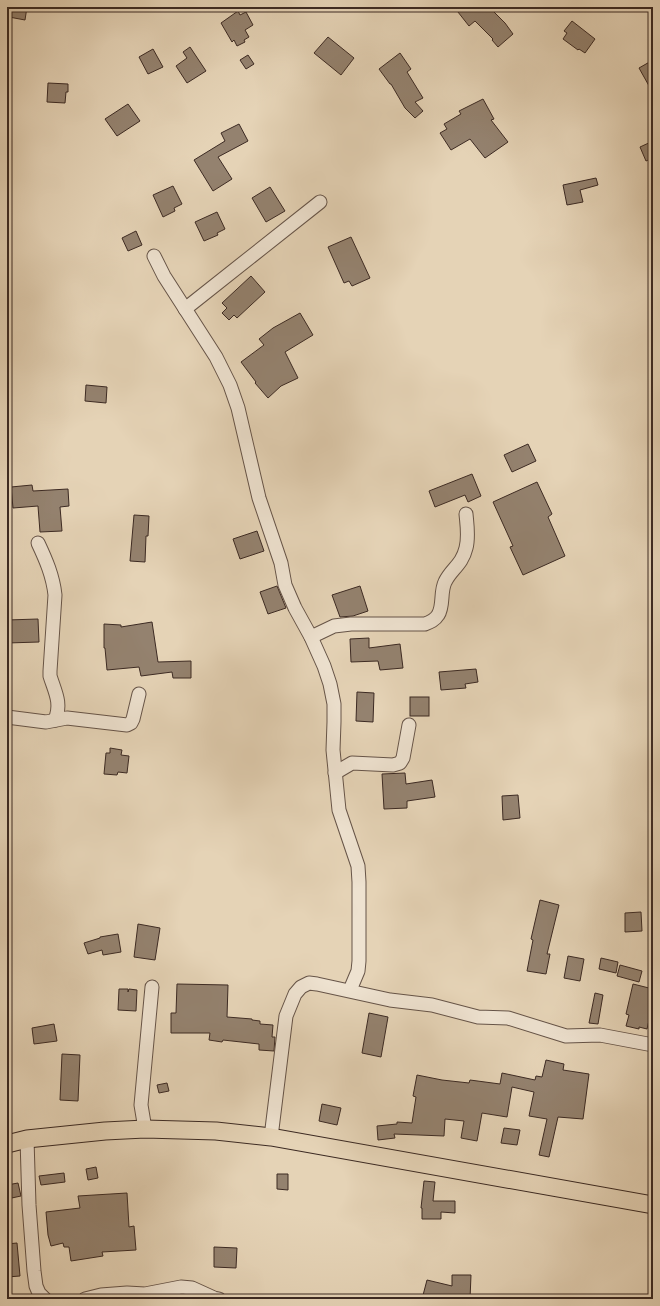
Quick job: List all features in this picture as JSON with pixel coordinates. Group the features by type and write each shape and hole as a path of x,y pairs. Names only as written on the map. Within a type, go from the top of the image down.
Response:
{"main road":[{"path":"7,1144 26,1139 105,1131 145,1129 216,1131 271,1137 653,1205"}],"street":[{"path":"185,309 320,202"},
{"path":"154,256 164,276 216,357 230,385 238,408 259,498 281,563 285,585 295,608 311,637 330,684 334,704 333,750 339,810 358,866 359,961 356,976 350,990"},
{"path":"311,637 334,626 425,624 432,621 440,611 442,590 445,582 460,563 467,547 468,536 466,514"},
{"path":"38,543 50,568 54,582 55,595 50,676 59,705 59,712 55,720"},
{"path":"7,717 46,722 68,718 126,725 131,723 133,719 139,694"},
{"path":"335,773 352,763 400,763 403,758 409,725"},
{"path":"271,1137 286,1016 295,994 301,987 309,983 350,990 390,1000 432,1005 478,1017 508,1018 566,1036 600,1035 653,1045"},
{"path":"145,1129 141,1106 152,987"},
{"path":"26,1139 34,1271 36,1286 45,1299"},
{"path":"85,1299 101,1295 127,1293 145,1294 181,1287 192,1288 219,1299"}],"building":[{"path":"10,7 27,7 25,20 9,17"},
{"path":"454,7 489,7 505,23 513,34 498,47 492,40 493,39 475,21 469,26"},
{"path":"238,11 240,15 246,12 253,25 245,30 249,37 244,40 245,42 237,46 234,40 232,42 221,23"},
{"path":"572,21 595,39 585,53 579,49 578,50 563,39 567,33 564,31"},
{"path":"328,37 354,58 341,75 314,53"},
{"path":"190,47 206,71 187,83 176,66 187,58 183,52"},
{"path":"153,49 163,67 148,74 139,57"},
{"path":"400,53 411,69 407,72 423,98 415,102 423,111 415,118 405,108 391,84 379,69"},
{"path":"248,55 254,64 246,69 240,60"},
{"path":"653,60 653,93 639,68"},
{"path":"48,83 68,84 68,92 66,92 65,103 47,102"},
{"path":"483,99 494,119 491,120 508,142 485,158 470,139 451,150 440,133 447,129 444,124 461,114 459,111"},
{"path":"128,104 140,121 117,136 105,119"},
{"path":"239,124 248,141 218,157 232,179 213,191 194,160 225,141 221,133"},
{"path":"653,141 653,158 646,161 640,147"},
{"path":"596,178 598,185 580,190 583,202 567,205 563,185"},
{"path":"173,186 182,204 174,208 175,211 163,217 153,195"},
{"path":"270,187 285,211 266,222 252,198"},
{"path":"217,212 225,229 217,233 218,235 204,241 195,222"},
{"path":"136,231 142,245 128,251 122,238"},
{"path":"351,237 370,278 352,286 349,281 344,283 328,247"},
{"path":"251,276 265,292 237,318 234,315 229,320 222,313 227,308 222,303"},
{"path":"300,313 313,335 285,352 298,378 281,386 268,398 255,383 256,382 241,362 264,345 259,339 273,328"},
{"path":"86,385 107,387 106,403 85,401"},
{"path":"528,444 536,461 512,472 504,455"},
{"path":"472,474 481,496 468,502 465,495 435,507 429,491"},
{"path":"537,482 552,514 548,517 565,556 523,575 510,547 513,546 493,502"},
{"path":"32,485 33,491 68,489 69,506 60,507 62,531 40,532 38,506 13,508 11,487"},
{"path":"134,515 149,516 148,536 146,536 145,562 130,561"},
{"path":"257,531 264,551 240,559 233,539"},
{"path":"277,586 286,608 268,614 260,592"},
{"path":"360,586 368,611 353,616 340,617 332,595"},
{"path":"38,619 39,642 7,643 7,620"},
{"path":"152,622 158,662 191,661 191,678 173,678 172,672 141,676 139,667 107,670 104,648 104,624 121,625 121,627"},
{"path":"369,638 369,648 400,644 403,668 380,670 378,661 351,662 350,639"},
{"path":"476,669 478,682 465,684 466,688 441,690 439,672"},
{"path":"357,692 374,693 373,722 356,721"},
{"path":"410,697 429,697 429,716 410,716"},
{"path":"110,748 122,750 121,755 129,756 127,773 118,772 117,775 104,774 106,753 110,753"},
{"path":"405,773 406,784 432,780 435,797 407,801 407,808 384,809 382,774"},
{"path":"518,795 520,818 503,820 502,796"},
{"path":"540,900 559,905 547,954 550,954 546,974 527,971 533,940 531,939"},
{"path":"641,912 642,931 625,932 625,913"},
{"path":"138,924 160,928 155,960 134,957"},
{"path":"118,934 121,952 103,955 102,950 88,954 84,943 100,937"},
{"path":"568,956 584,959 580,981 564,978"},
{"path":"601,958 618,962 616,973 599,969"},
{"path":"620,965 642,971 639,982 617,976"},
{"path":"177,984 228,985 227,1017 252,1019 260,1021 260,1024 273,1025 272,1037 275,1037 274,1051 259,1050 259,1044 209,1040 210,1033 171,1033 171,1013 176,1013"},
{"path":"633,984 653,989 653,1003 647,1029 626,1026 629,1015 626,1014"},
{"path":"119,989 128,989 128,992 129,989 137,990 136,1011 118,1010"},
{"path":"595,993 603,995 598,1024 589,1023"},
{"path":"369,1013 388,1017 381,1057 362,1053"},
{"path":"54,1024 57,1041 34,1044 32,1028"},
{"path":"62,1054 80,1055 78,1101 60,1100"},
{"path":"546,1060 564,1064 563,1070 589,1074 583,1119 558,1117 549,1157 539,1155 547,1119 529,1116 534,1092 512,1087 507,1117 482,1113 477,1141 461,1138 464,1121 445,1119 444,1136 394,1134 395,1138 378,1140 377,1126 397,1124 397,1122 412,1123 416,1097 413,1096 417,1075 469,1083 470,1080 500,1084 502,1073 535,1080 536,1076 542,1077"},
{"path":"167,1083 169,1091 159,1093 157,1085"},
{"path":"322,1104 341,1108 337,1125 319,1121"},
{"path":"504,1128 520,1130 517,1145 501,1143"},
{"path":"96,1167 98,1178 88,1180 86,1169"},
{"path":"64,1173 65,1182 41,1185 39,1176"},
{"path":"277,1174 288,1174 288,1190 277,1189"},
{"path":"424,1181 435,1182 433,1201 455,1201 455,1213 441,1212 441,1219 422,1219 421,1208"},
{"path":"18,1183 21,1196 7,1199 7,1185"},
{"path":"127,1193 129,1227 134,1226 136,1250 102,1252 103,1256 71,1261 69,1247 64,1247 63,1243 51,1246 48,1235 46,1212 80,1208 78,1196"},
{"path":"17,1243 20,1276 7,1277 7,1244"},
{"path":"214,1247 237,1248 236,1268 214,1267"},
{"path":"452,1275 471,1275 470,1299 422,1299 427,1280 452,1286"}]}
